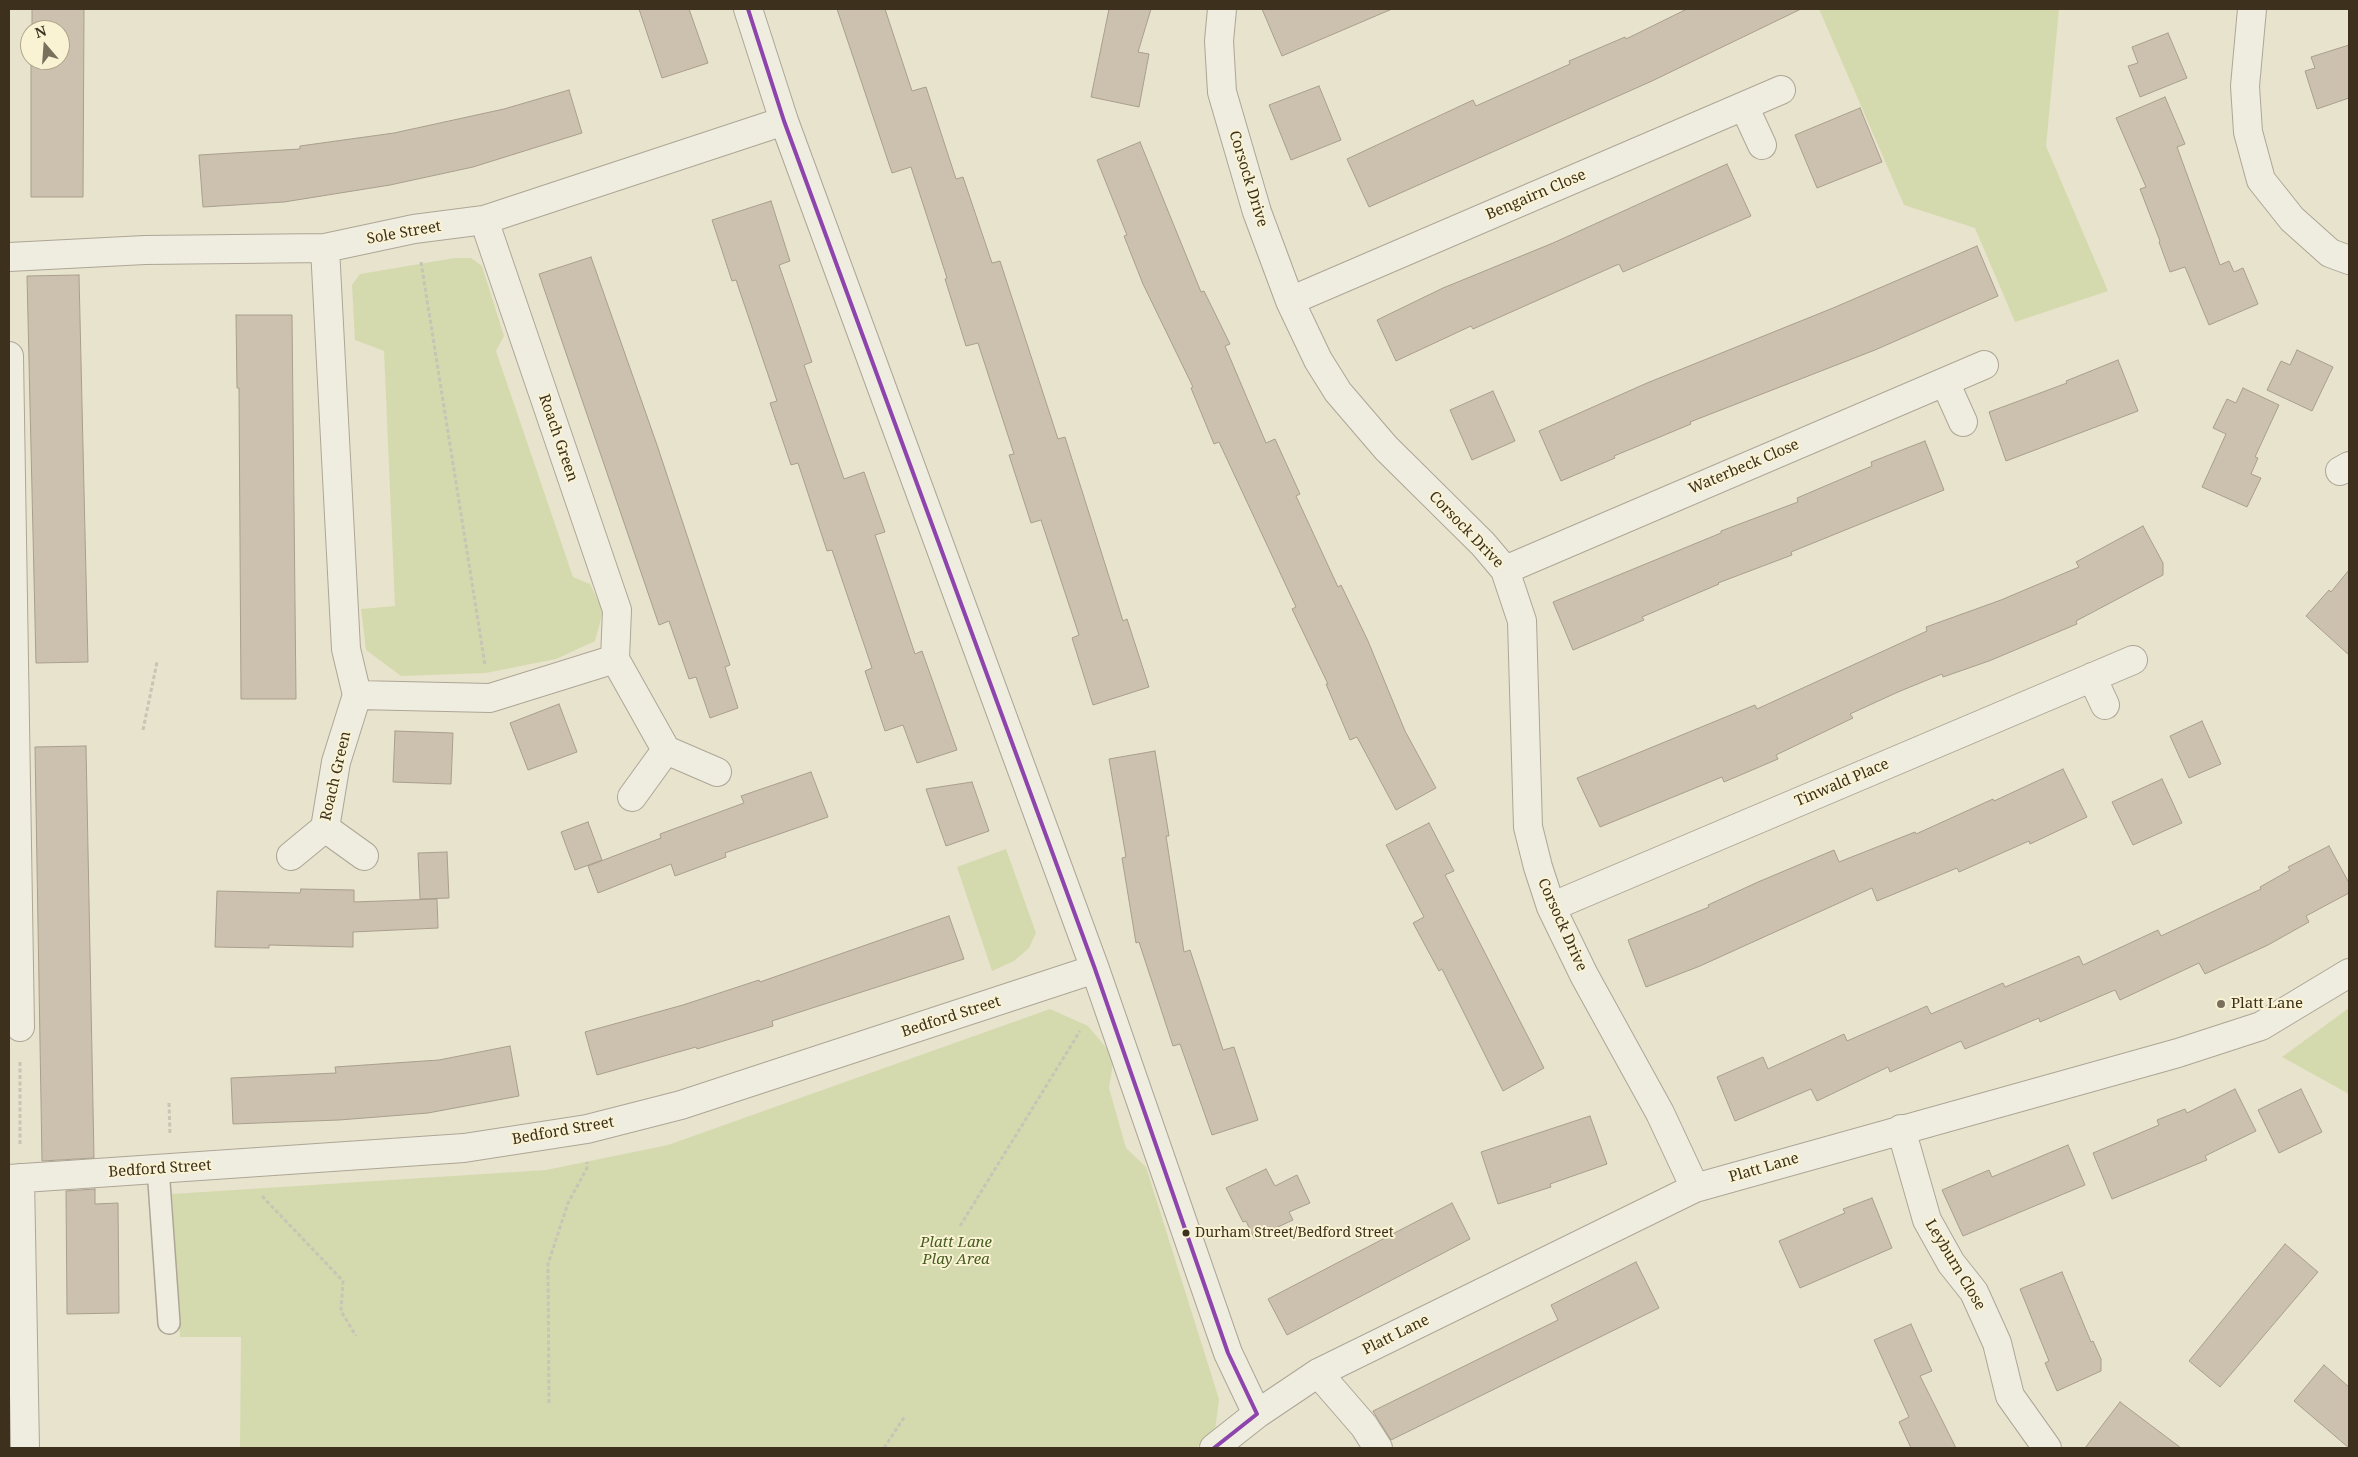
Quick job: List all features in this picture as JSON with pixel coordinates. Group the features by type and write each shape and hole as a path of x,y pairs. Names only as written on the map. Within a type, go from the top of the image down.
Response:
{"street":[{"path":"748,9 784,120 1095,969 1228,1353 1257,1414"},
{"name":"Corsock Drive","path":"1222,9 1219,41 1222,92 1257,212 1290,301 1318,360 1338,392 1386,448 1483,544 1505,570 1522,621 1528,827 1538,867 1551,907 1584,975 1660,1113 1696,1188"},
{"path":"2252,9 2245,86 2248,132 2261,180 2292,219 2330,253 2349,260"},
{"name":"Bengairn Close","path":"1290,301 1782,90"},
{"path":"1744,106 1762,145"},
{"name":"Sole Street","path":"9,257 145,250 325,248 414,229 484,220 784,120"},
{"name":"Roach Green","path":"484,220 617,610 615,659"},
{"path":"325,248 346,650 357,695 490,698 615,659 666,750 716,772"},
{"path":"9,356 14,974 20,1027"},
{"name":"Waterbeck Close","path":"1505,570 1984,365"},
{"path":"1945,382 1962,422"},
{"name":"Tinwald Place","path":"1551,907 2134,660"},
{"path":"2092,677 2105,705"},
{"name":"Roach Green","path":"291,856 325,828 336,762 357,695"},
{"path":"632,797 666,750"},
{"name":"Roach Green","path":"325,828 364,856"},
{"name":"Bedford Street","path":"14,1178 464,1148 587,1129 681,1105 1095,969"},
{"name":"Platt Lane","path":"1214,1448 1257,1414 1318,1373 1696,1188 1901,1129 2168,1056 2261,1026 2349,973"},
{"name":"Leyburn Close","path":"1901,1129 1927,1220 1951,1263 1974,1292 1997,1343 2010,1396 2047,1448"},
{"path":"14,1178 20,1436"},
{"path":"1318,1373 1364,1426 1378,1448"}],"lane":[{"path":"158,1168 168,1323"}],"path":[{"path":"414,229 490,698"},
{"path":"143,730 157,662"},
{"path":"14,1178 20,1027"},
{"path":"960,1226 1082,1028"},
{"path":"549,1403 548,1264 568,1203 587,1168 587,1129"},
{"path":"258,1163 255,1188 343,1280 341,1311 356,1336"},
{"path":"884,1448 905,1416"}],"green space":[{"path":"1819,9 2059,9 2046,146 2108,291 2015,322 1975,228 1904,205"},
{"path":"455,258 471,258 482,266 504,336 496,351 573,577 590,584 603,611 595,641 556,659 486,673 401,676 366,650 361,609 395,606 384,351 355,340 352,285 360,274"},
{"path":"1006,849 1036,933 1029,948 1014,961 992,971 957,867"},
{"path":"2349,1008 2349,1094 2282,1057"},
{"name":"Platt Lane Play Area","path":"1050,1009 1088,1026 1114,1057 1109,1088 1126,1148 1146,1167 1219,1399 1215,1431 1196,1448 240,1448 241,1337 180,1337 172,1194 546,1170 668,1145"}],"building":[{"path":"32,9 84,9 83,197 31,197 31,70 70,70 70,20 32,20"},
{"path":"639,9 689,9 708,63 662,78"},
{"path":"837,9 885,9 912,91 926,87 956,179 963,177 992,263 1000,261 1058,439 1065,437 1123,621 1127,619 1149,687 1093,705 1072,638 1079,635 1041,520 1031,523 1009,455 1014,454 978,343 966,346 945,279 947,278 911,167 892,173"},
{"path":"1109,9 1151,9 1138,52 1149,54 1139,107 1091,97"},
{"path":"1262,9 1392,9 1282,56"},
{"path":"1687,9 1801,9 1652,81 1369,207 1347,159 1473,100 1476,106 1570,64 1569,61 1625,37 1626,39"},
{"path":"2168,33 2187,78 2140,97 2128,66 2138,63 2132,47"},
{"path":"2349,45 2349,98 2317,109 2305,71 2315,68 2311,57"},
{"path":"1319,86 1341,140 1291,160 1269,105"},
{"path":"569,90 582,133 473,167 390,185 284,202 203,207 199,155 300,149 300,146 394,133 504,109"},
{"path":"2165,97 2185,144 2177,147 2220,265 2229,261 2234,272 2243,268 2258,304 2209,325 2185,267 2170,272 2140,189 2146,187 2116,118"},
{"path":"1860,108 1882,162 1817,188 1795,135"},
{"path":"1140,142 1201,292 1204,291 1230,344 1225,346 1266,443 1275,439 1300,494 1296,496 1338,587 1341,585 1368,641 1405,731 1436,788 1396,810 1357,737 1350,740 1326,684 1328,684 1292,609 1296,607 1219,442 1214,444 1191,388 1193,387 1143,284 1124,236 1127,235 1097,160"},
{"path":"1727,164 1751,216 1623,272 1619,264 1473,329 1471,326 1396,361 1377,320 1443,288 1553,243"},
{"path":"771,201 790,261 779,265 812,362 804,365 844,479 864,472 885,532 875,535 915,654 922,651 957,750 917,763 903,725 885,731 865,671 872,668 832,550 827,551 798,463 791,465 770,403 777,401 736,280 732,281 712,220"},
{"path":"1977,246 1998,296 1875,350 1690,422 1691,424 1614,456 1615,458 1561,481 1539,431 1647,383 1833,308"},
{"path":"591,257 657,445 730,665 725,667 738,708 710,718 696,677 689,679 669,621 659,625 539,274"},
{"path":"79,275 88,662 36,663 27,276"},
{"path":"236,315 292,315 296,699 241,699 239,388 237,388"},
{"path":"2297,350 2333,367 2312,411 2267,390 2281,361 2290,365"},
{"path":"2118,360 2138,411 2006,461 1989,412 2067,383 2066,381"},
{"path":"2243,388 2279,405 2255,457 2258,458 2251,474 2261,478 2247,507 2202,487 2226,434 2213,428 2227,399 2236,403"},
{"path":"1493,391 1515,441 1472,460 1450,410"},
{"path":"1925,441 1944,490 1791,552 1792,555 1718,583 1642,617 1644,620 1573,650 1553,602 1721,533 1721,531 1798,502 1797,498 1872,466 1871,462"},
{"path":"2143,526 2163,563 2163,575 2076,621 2077,624 1989,661 1943,677 1942,674 1898,692 1850,714 1853,718 1776,755 1778,759 1724,782 1722,777 1600,827 1577,778 1755,705 1757,709 1927,631 1926,627 2001,600 2079,567 2076,562"},
{"path":"2349,570 2349,655 2306,616 2329,590 2331,592"},
{"path":"559,704 577,752 528,770 510,723"},
{"path":"2202,721 2221,764 2189,778 2170,736"},
{"path":"395,731 453,733 451,784 393,782"},
{"path":"86,746 94,1158 42,1161 35,747"},
{"path":"1155,751 1169,836 1166,836 1184,952 1190,950 1223,1050 1234,1047 1258,1120 1212,1135 1180,1044 1173,1046 1139,942 1136,943 1122,858 1126,857 1109,759"},
{"path":"2063,769 2087,817 2030,844 2029,841 1959,872 1957,868 1877,901 1872,888 1700,966 1646,987 1628,940 1709,907 1708,905 1758,882 1834,850 1839,862 1915,832 1916,834"},
{"path":"811,772 828,817 725,853 726,857 675,876 671,864 598,893 588,866 661,838 660,834 744,803 741,796"},
{"path":"2162,779 2182,823 2133,845 2112,802"},
{"path":"972,782 989,831 946,846 926,789"},
{"path":"588,822 602,860 575,870 561,832"},
{"path":"1429,823 1454,871 1445,875 1544,1068 1503,1091 1442,969 1439,971 1413,923 1424,917 1386,845"},
{"path":"2329,846 2349,883 2349,893 2306,916 2309,922 2268,945 2205,974 2199,963 2120,1000 2115,990 2040,1022 2039,1018 1965,1049 1961,1041 1890,1072 1888,1067 1817,1101 1811,1089 1735,1121 1717,1077 1763,1057 1768,1069 1844,1034 1847,1041 1927,1006 1931,1014 2003,983 2005,987 2079,956 2083,965 2158,930 2161,936 2261,889 2260,887 2290,870 2288,867"},
{"path":"447,852 449,898 420,899 418,853"},
{"path":"301,889 354,890 354,902 437,899 438,928 353,932 353,947 269,945 269,948 215,947 217,891 300,893"},
{"path":"949,916 964,959 772,1021 773,1026 697,1049 696,1047 597,1075 585,1032 683,1005 759,980 760,982"},
{"path":"510,1046 519,1096 428,1113 339,1120 233,1124 231,1078 336,1073 335,1067 439,1060"},
{"path":"2235,1089 2256,1131 2205,1156 2207,1160 2112,1199 2093,1153 2159,1125 2157,1120 2185,1109 2187,1113"},
{"path":"2301,1089 2322,1132 2279,1153 2258,1110"},
{"path":"1590,1116 1607,1164 1550,1184 1551,1187 1498,1204 1481,1152"},
{"path":"2068,1145 2085,1185 1963,1236 1942,1190 1989,1170 1992,1177"},
{"path":"1266,1169 1275,1186 1297,1175 1310,1203 1289,1212 1293,1220 1254,1238 1246,1221 1243,1222 1226,1188"},
{"path":"95,1189 95,1204 118,1203 119,1313 67,1314 66,1191"},
{"path":"1872,1198 1892,1248 1800,1288 1779,1241 1845,1213 1843,1209"},
{"path":"1452,1203 1470,1239 1287,1335 1268,1299"},
{"path":"2285,1244 2318,1272 2220,1387 2189,1361"},
{"path":"1636,1262 1659,1308 1391,1440 1373,1411 1558,1320 1551,1305"},
{"path":"2062,1272 2091,1342 2093,1341 2101,1359 2101,1371 2057,1391 2045,1363 2049,1361 2020,1289"},
{"path":"1911,1324 1932,1371 1920,1376 1956,1448 1911,1448 1899,1422 1909,1417 1874,1340"},
{"path":"2324,1365 2349,1387 2349,1448 2294,1401"},
{"path":"2120,1402 2181,1448 2085,1448"}],"transit line":[{"path":"748,9 784,121 1095,969 1228,1353 1257,1414"},
{"path":"1214,1448 1257,1414"}],"place":[{"name":"Platt Lane","path":"2221,1004"},
{"name":"Durham Street/Bedford Street","path":"1186,1233"}]}
